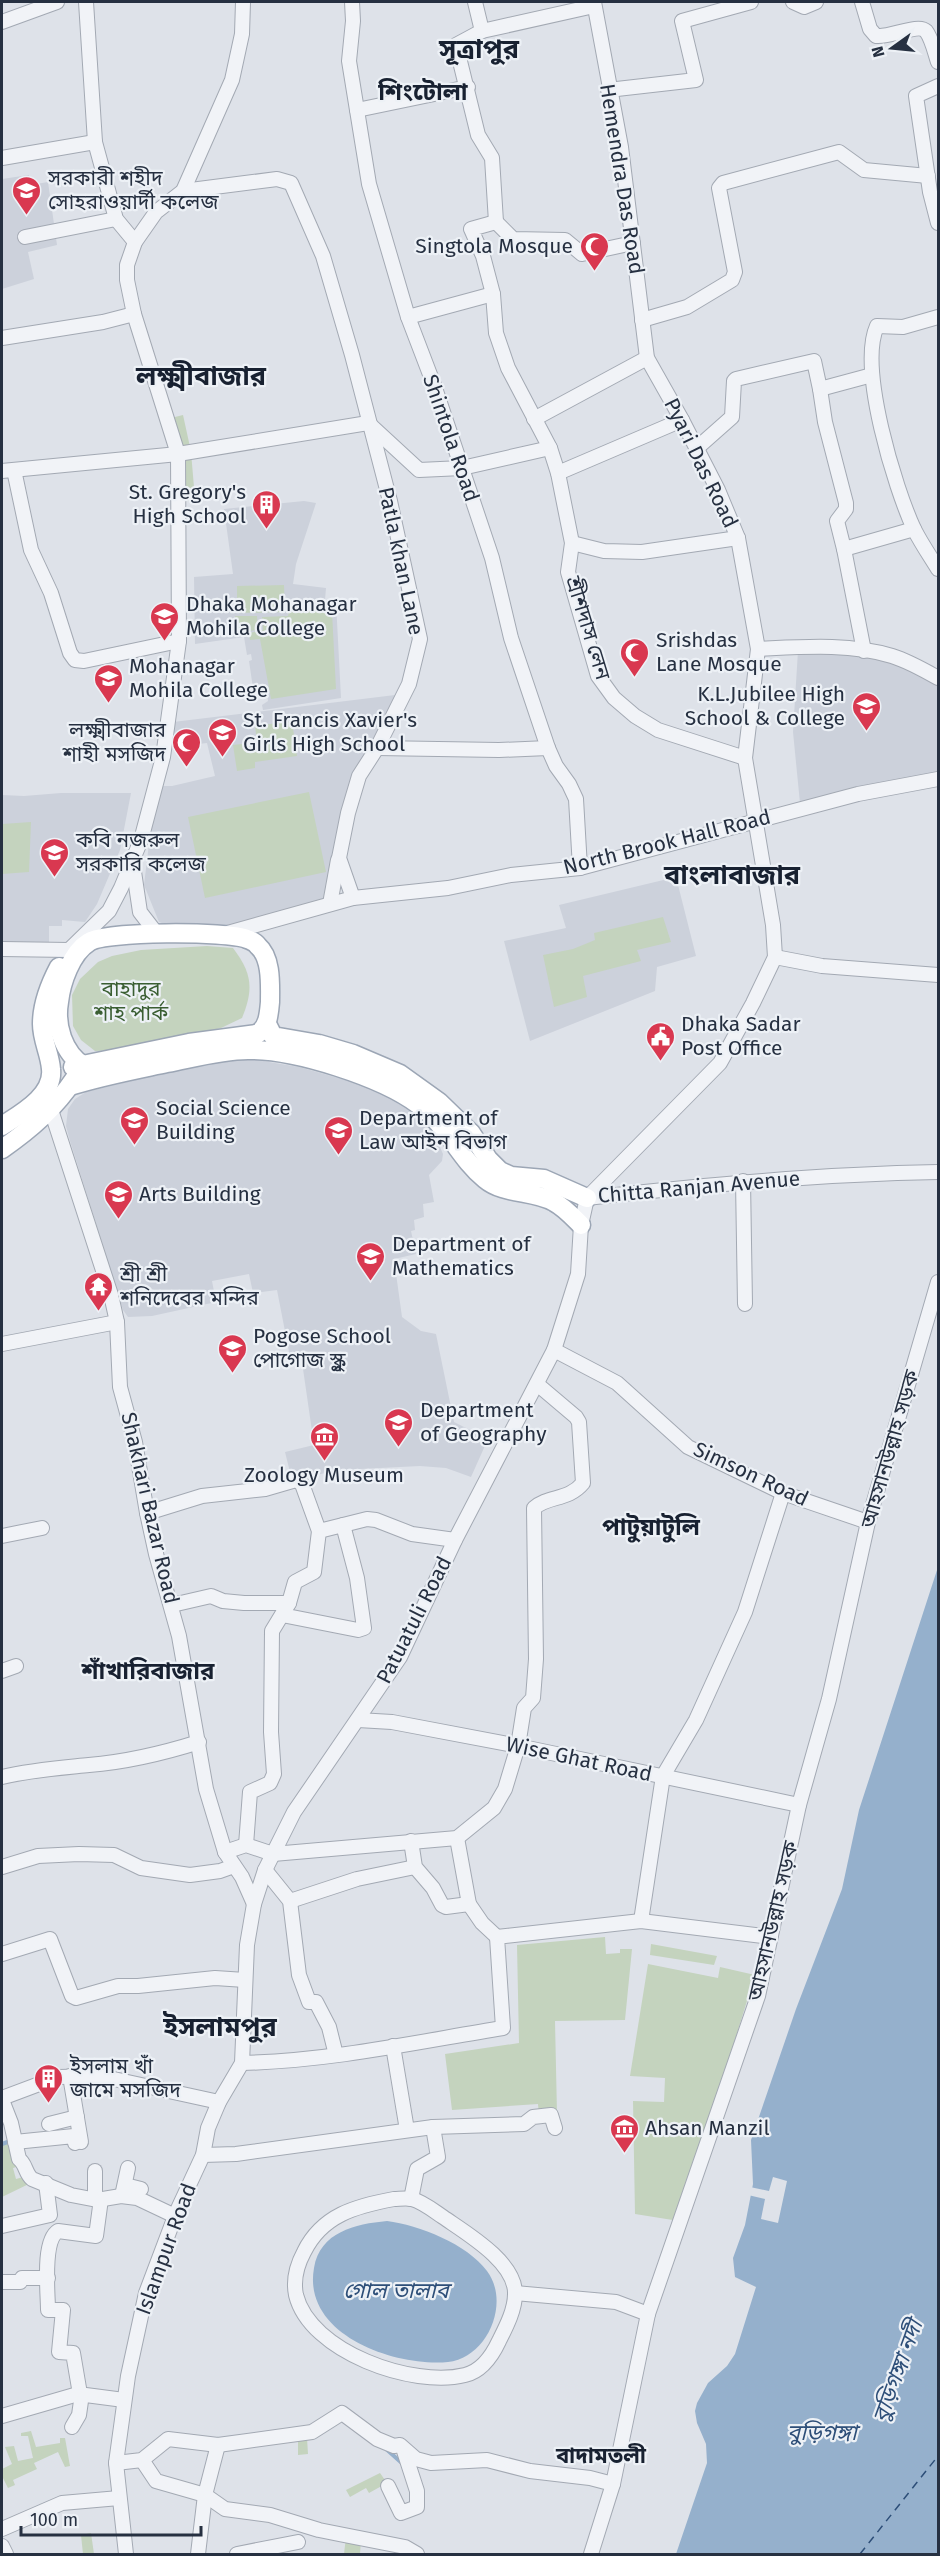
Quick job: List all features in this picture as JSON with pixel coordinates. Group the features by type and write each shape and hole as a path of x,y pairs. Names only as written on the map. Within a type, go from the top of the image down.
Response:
{"main road":[{"path":"2,1126 34,1103 50,1082 52,1070 42,1024 43,1009 54,977 69,950 89,942 116,935 157,934 219,935 248,939 260,947 268,964 270,982 260,1036"},
{"path":"2,1149 51,1110 84,1066 74,1060 68,1051 61,1035 58,1010 65,977 73,961 89,942"},
{"name":"Chitta Ranjan Avenue","path":"70,1086 215,1053 260,1036"},
{"name":"Chitta Ranjan Avenue","path":"260,1036 280,1053 338,1067 409,1098 432,1116 469,1163 486,1180 497,1186 554,1202 581,1225"},
{"name":"Chitta Ranjan Avenue","path":"49,1062 64,1068 84,1066 189,1043 260,1036 319,1044 353,1054 400,1074 439,1102 471,1133 488,1159 500,1171 511,1176 544,1179 588,1198"},
{"path":"43,1093 51,1110"}],"street":[{"path":"2,22 57,2"},
{"path":"86,2 95,142 116,219 135,242"},
{"path":"2,949 69,950 109,911 141,840 163,757 179,641 178,454 135,314 126,272 135,242 156,212 183,191 232,80 239,57 243,2"},
{"name":"Shintola Road","path":"352,2 353,21 349,61 369,184 408,317 492,558 511,638 548,748 576,799 580,868"},
{"path":"476,2 482,31"},
{"path":"608,90 696,80 682,21 751,2"},
{"path":"793,2 804,8 816,2"},
{"path":"862,2 870,29 876,36 885,37 916,27 923,29 927,33 939,62"},
{"path":"594,4 482,31 456,45 478,135 492,158 496,222 513,239 565,240 582,254 633,243"},
{"name":"Hemendra Das Road","path":"594,4 608,90 621,147 647,358"},
{"path":"357,110 468,87"},
{"path":"939,87 916,96 928,176 939,223"},
{"path":"2,158 95,142"},
{"path":"642,320 687,307 735,276 720,184 839,152 864,170 928,176"},
{"name":"Patla khan Lane","path":"183,191 277,178 291,183 323,256 352,355 390,501 420,639 409,684 377,748 359,776 330,903"},
{"path":"25,237 116,219"},
{"name":"শ্রীশদাস লেন","path":"496,222 471,229 483,256 493,294 496,333 508,368 550,448 558,473 572,543 568,572 598,676 614,698 635,716 658,730 745,758"},
{"path":"408,317 493,294"},
{"path":"2,338 91,324 135,314"},
{"path":"939,317 903,327 877,326 872,375 887,450 914,529 939,569"},
{"path":"534,419 647,358"},
{"name":"Pyari Das Road","path":"647,358 697,448 738,538 758,649 745,758 773,925 775,957"},
{"path":"697,448 732,417 736,379 814,361 825,422 846,503 846,509 837,521 864,651"},
{"path":"820,389 872,375"},
{"path":"558,473 682,420"},
{"path":"179,641 84,661 75,660 70,653 51,593 31,550 8,471 178,454 368,423 419,470 462,468 550,448"},
{"path":"844,549 914,529"},
{"path":"572,543 604,551 642,552 738,538"},
{"path":"758,649 840,648 864,651 893,657 939,678"},
{"path":"377,748 499,750 548,748"},
{"name":"North Brook Hall Road","path":"219,935 353,898 448,888 511,875 580,868 858,794 939,779"},
{"path":"339,858 353,898"},
{"path":"132,863 140,912 157,934"},
{"path":"39,950 49,963 54,977"},
{"path":"588,1198 720,1063 775,957 822,966 939,975"},
{"path":"61,1134 63,1109 70,1086"},
{"name":"Shakhari Bazar Road","path":"51,1110 61,1134 117,1322 120,1386 135,1442 147,1513 172,1605 206,1789 225,1852 254,1904"},
{"name":"Chitta Ranjan Avenue","path":"588,1198 743,1181 868,1173 939,1172"},
{"path":"743,1181 745,1304"},
{"name":"Patuatuli Road","path":"219,2102 242,2063 247,1945 254,1904 265,1870 294,1812 400,1658 455,1540 554,1350 578,1274 581,1225 588,1198"},
{"name":"আহসানউল্লাহ সড়ক","path":"591,2554 613,2484 648,2314 758,1996 799,1805 829,1699 868,1522 939,1282"},
{"path":"2,1344 117,1322"},
{"name":"Simson Road","path":"554,1350 617,1383 688,1447 783,1493 868,1522"},
{"path":"225,1852 246,1845 273,1854 457,1838 494,1808 505,1789 518,1746 524,1708 533,1698 537,1659 534,1509 540,1504 567,1496 583,1483 579,1422 537,1384"},
{"path":"147,1513 202,1496 265,1489 296,1480 302,1484 319,1532 314,1572 296,1582 289,1603 273,1631 271,1732 274,1774 270,1784 250,1792 246,1845"},
{"path":"641,1921 663,1776 696,1720 740,1623 783,1493"},
{"path":"319,1532 367,1519 376,1520 412,1534 455,1540"},
{"path":"282,1615 358,1630 364,1628 357,1578 343,1525"},
{"path":"2,1536 42,1528"},
{"path":"172,1605 211,1596 223,1601 244,1603 289,1603"},
{"path":"2,1671 16,1666"},
{"name":"Wise Ghat Road","path":"358,1720 392,1722 518,1746 799,1805"},
{"path":"2,1777 166,1752 199,1742"},
{"path":"242,2063 336,2055 503,2028 497,1937 482,1923 469,1904 457,1838"},
{"path":"411,1841 415,1867 433,1888 444,1907 469,1904"},
{"path":"2,1867 38,1856 80,1854 114,1855 141,1868 190,1875 220,1871 234,1866"},
{"path":"291,1901 357,1879 415,1867"},
{"path":"265,1870 291,1901 299,1975 309,2002 315,2002 329,2027 336,2055"},
{"path":"497,1937 641,1921 771,1937"},
{"path":"2,1954 50,1939 72,1996 76,1998 118,1986 138,1986 215,1977 245,1980"},
{"path":"393,2046 407,2130"},
{"path":"10,2141 74,2136 78,2143 77,2117 70,2076"},
{"path":"141,2189 124,2190 98,2199 71,2195 27,2175 23,2162 19,2159 10,2141 2,2099 58,2077 100,2076 219,2102"},
{"name":"Islampur Road","path":"126,2554 116,2463 124,2400 146,2293 203,2155 208,2128 219,2102"},
{"path":"203,2155 236,2154 433,2127 525,2124 533,2117 551,2115 555,2128"},
{"path":"49,2124 77,2117"},
{"path":"411,2199 417,2169 438,2157 433,2127"},
{"path":"124,2190 128,2168"},
{"path":"72,2427 79,2415 81,2394 73,2353 59,2352 63,2310 48,2310 48,2246 58,2231 96,2236 98,2199 95,2171"},
{"path":"2,2226 50,2215 46,2183"},
{"path":"124,2190 176,2216"},
{"path":"411,2199 428,2207 484,2246 509,2273 516,2293 510,2316 497,2345 482,2367 465,2375 436,2377 393,2371 349,2353 322,2333 307,2316 297,2297 295,2283 298,2263 309,2242 324,2224 339,2213 375,2202 411,2199"},
{"path":"2,2282 20,2282 22,2278 48,2278"},
{"path":"516,2293 616,2302 648,2314"},
{"path":"2,2416 81,2394 124,2400"},
{"path":"116,2463 142,2460 168,2439 218,2445 312,2432 342,2413 377,2439 400,2445 417,2491 417,2507 401,2513 388,2486"},
{"path":"198,2554 205,2495 218,2445"},
{"path":"404,2451 431,2463 487,2460 530,2471 590,2478 613,2484"},
{"path":"142,2460 156,2481 205,2495 225,2509 270,2515 297,2525 405,2547 417,2554"},
{"path":"2,2529 62,2503 119,2498"},
{"path":"237,2554 299,2548 297,2525"}],"shaded area":[{"name":"সরকারী শহীদ সোহরাওয়ার্দী কলেজ","path":"29,175 30,185 48,182 57,245 28,252 34,279 2,289 2,179"},
{"path":"304,501 316,503 296,564 293,584 326,588 325,600 336,602 341,698 263,710 262,705 268,701 267,693 260,691 259,687 253,688 249,661 252,660 251,654 247,655 244,637 195,644 194,577 233,574 224,509"},
{"name":"K.L.Jubilee High School & College","path":"798,651 864,651 938,678 938,778 800,803 793,732"},
{"path":"395,695 342,807 325,900 225,928 183,930 159,922 144,885 152,819 159,786 172,786 215,776 207,743 167,748 173,722"},
{"name":"কবি নজরুল সরকারি কলেজ","path":"131,793 120,850 97,904 85,922 62,920 62,926 49,926 49,942 2,942 2,795"},
{"path":"676,877 696,956 657,967 655,991 530,1041 504,941 566,928 559,905"},
{"path":"251,1059 299,1067 374,1088 416,1110 431,1126 443,1154 442,1161 429,1175 434,1202 423,1204 424,1217 414,1220 415,1230 411,1231 416,1254 394,1259 402,1317 421,1331 436,1334 454,1422 488,1439 471,1477 446,1468 420,1466 340,1470 292,1480 285,1452 314,1445 301,1355 290,1357 277,1290 253,1293 249,1274 212,1281 216,1302 152,1316 128,1317 123,1310 70,1141 66,1126 68,1109 75,1099 86,1092 214,1061"}],"green space":[{"path":"183,415 190,447 180,447 171,418"},
{"path":"191,452 195,499 181,502 180,457"},
{"path":"284,585 285,612 237,613 237,586"},
{"path":"290,608 332,612 336,689 271,699 260,639 250,640 249,633 263,630 262,617 288,616"},
{"path":"235,616 257,616 258,630 236,632"},
{"path":"292,721 297,756 255,762 255,768 237,771 233,745 257,742 255,726"},
{"path":"309,792 326,872 205,898 188,817"},
{"path":"31,822 29,872 2,874 2,824"},
{"path":"663,917 671,942 637,950 641,961 583,976 587,997 554,1007 543,955 573,949 595,940 594,933"},
{"name":"বাহাদুর শাহ পার্ক","path":"207,946 233,948 244,965 249,990 242,1018 221,1028 126,1050 95,1051 81,1040 73,1026 72,995 80,979 98,962 112,956 141,950"},
{"path":"605,1937 606,1954 620,1953 620,1949 632,1949 625,2020 555,2021 557,2114 539,2115 538,2104 452,2110 445,2054 519,2043 517,1945"},
{"path":"651,1944 717,1956 714,1965 650,1955"},
{"path":"648,1964 718,1978 720,1967 755,1975 679,2221 635,2214 633,2101 664,2102 665,2078 630,2076"},
{"path":"13,2141 23,2165 13,2168 16,2179 27,2176 35,2181 2,2197 2,2145"},
{"path":"31,2431 36,2447 60,2443 60,2438 65,2438 70,2466 65,2467 58,2452 34,2463 37,2469 13,2480 15,2485 8,2488 2,2476 2,2469 12,2464 5,2447 14,2446 18,2461 33,2458 28,2436 21,2436 21,2433"},
{"path":"307,2438 308,2454 298,2455 298,2439"},
{"path":"380,2473 387,2483 369,2493 366,2488 350,2497 346,2490"},
{"path":"91,2533 94,2554 83,2554 81,2535"},
{"path":"346,2537 361,2540 360,2554 344,2554"}],"water":[{"name":"বুড়িগঙ্গা","path":"938,1567 938,2554 676,2554 707,2463 706,2444 697,2423 695,2411 697,2403 708,2383 727,2366 735,2354 756,2287 735,2277 733,2258 745,2225 753,2184 751,2140 796,2009 842,1889 859,1810"},
{"name":"গোল তালাব","path":"387,2221 442,2237 467,2252 487,2271 494,2284 497,2298 495,2313 484,2340 474,2351 448,2362 403,2359 357,2342 337,2329 322,2312 314,2291 314,2268 323,2246 331,2238 351,2228"}],"pier":[{"path":"773,2177 787,2181 778,2223 761,2219 765,2199 748,2195 750,2187 769,2191"}],"waterway":[{"path":"2,2144 13,2140"},
{"path":"385,2448 404,2465"}],"ferry route":[{"path":"860,2554 938,2456"}],"place":[{"name":"সরকারী শহীদ সোহরাওয়ার্দী কলেজ","path":"27,216"},
{"name":"Singtola Mosque","path":"594,272"},
{"name":"St. Gregory's High School","path":"267,530"},
{"name":"Dhaka Mohanagar Mohila College","path":"165,642"},
{"name":"Srishdas Lane Mosque","path":"635,678"},
{"name":"Mohanagar Mohila College","path":"108,704"},
{"name":"K.L.Jubilee High School & College","path":"866,732"},
{"name":"St. Francis Xavier's Girls High School","path":"222,758"},
{"name":"লক্ষ্মীবাজার শাহী মসজিদ","path":"187,768"},
{"name":"কবি নজরুল সরকারি কলেজ","path":"55,878"},
{"name":"Dhaka Sadar Post Office","path":"660,1062"},
{"name":"Social Science Building","path":"135,1146"},
{"name":"Department of Law আইন বিভাগ","path":"338,1156"},
{"name":"Arts Building","path":"118,1220"},
{"name":"Department of Mathematics","path":"371,1282"},
{"name":"শ্রী শ্রী শনিদেবের মন্দির","path":"99,1312"},
{"name":"Pogose School পোগোজ স্কুল","path":"232,1374"},
{"name":"Department of Geography","path":"399,1448"},
{"name":"Zoology Museum","path":"324,1462"},
{"name":"ইসলাম খাঁ জামে মসজিদ","path":"49,2104"},
{"name":"Ahsan Manzil","path":"624,2154"}],"district":[{"name":"সূত্রাপুর","path":"479,49"},
{"name":"শিংটোলা","path":"423,92"},
{"name":"লক্ষ্মীবাজার","path":"201,376"},
{"name":"বাংলাবাজার","path":"732,875"},
{"name":"পাটুয়াটুলি","path":"651,1527"},
{"name":"শাঁখারিবাজার","path":"148,1671"},
{"name":"ইসলামপুর","path":"220,2027"},
{"name":"বাদামতলী","path":"601,2455"}],"water label":[{"name":"বুড়িগঙ্গা নদী","path":"897,2371"}]}
